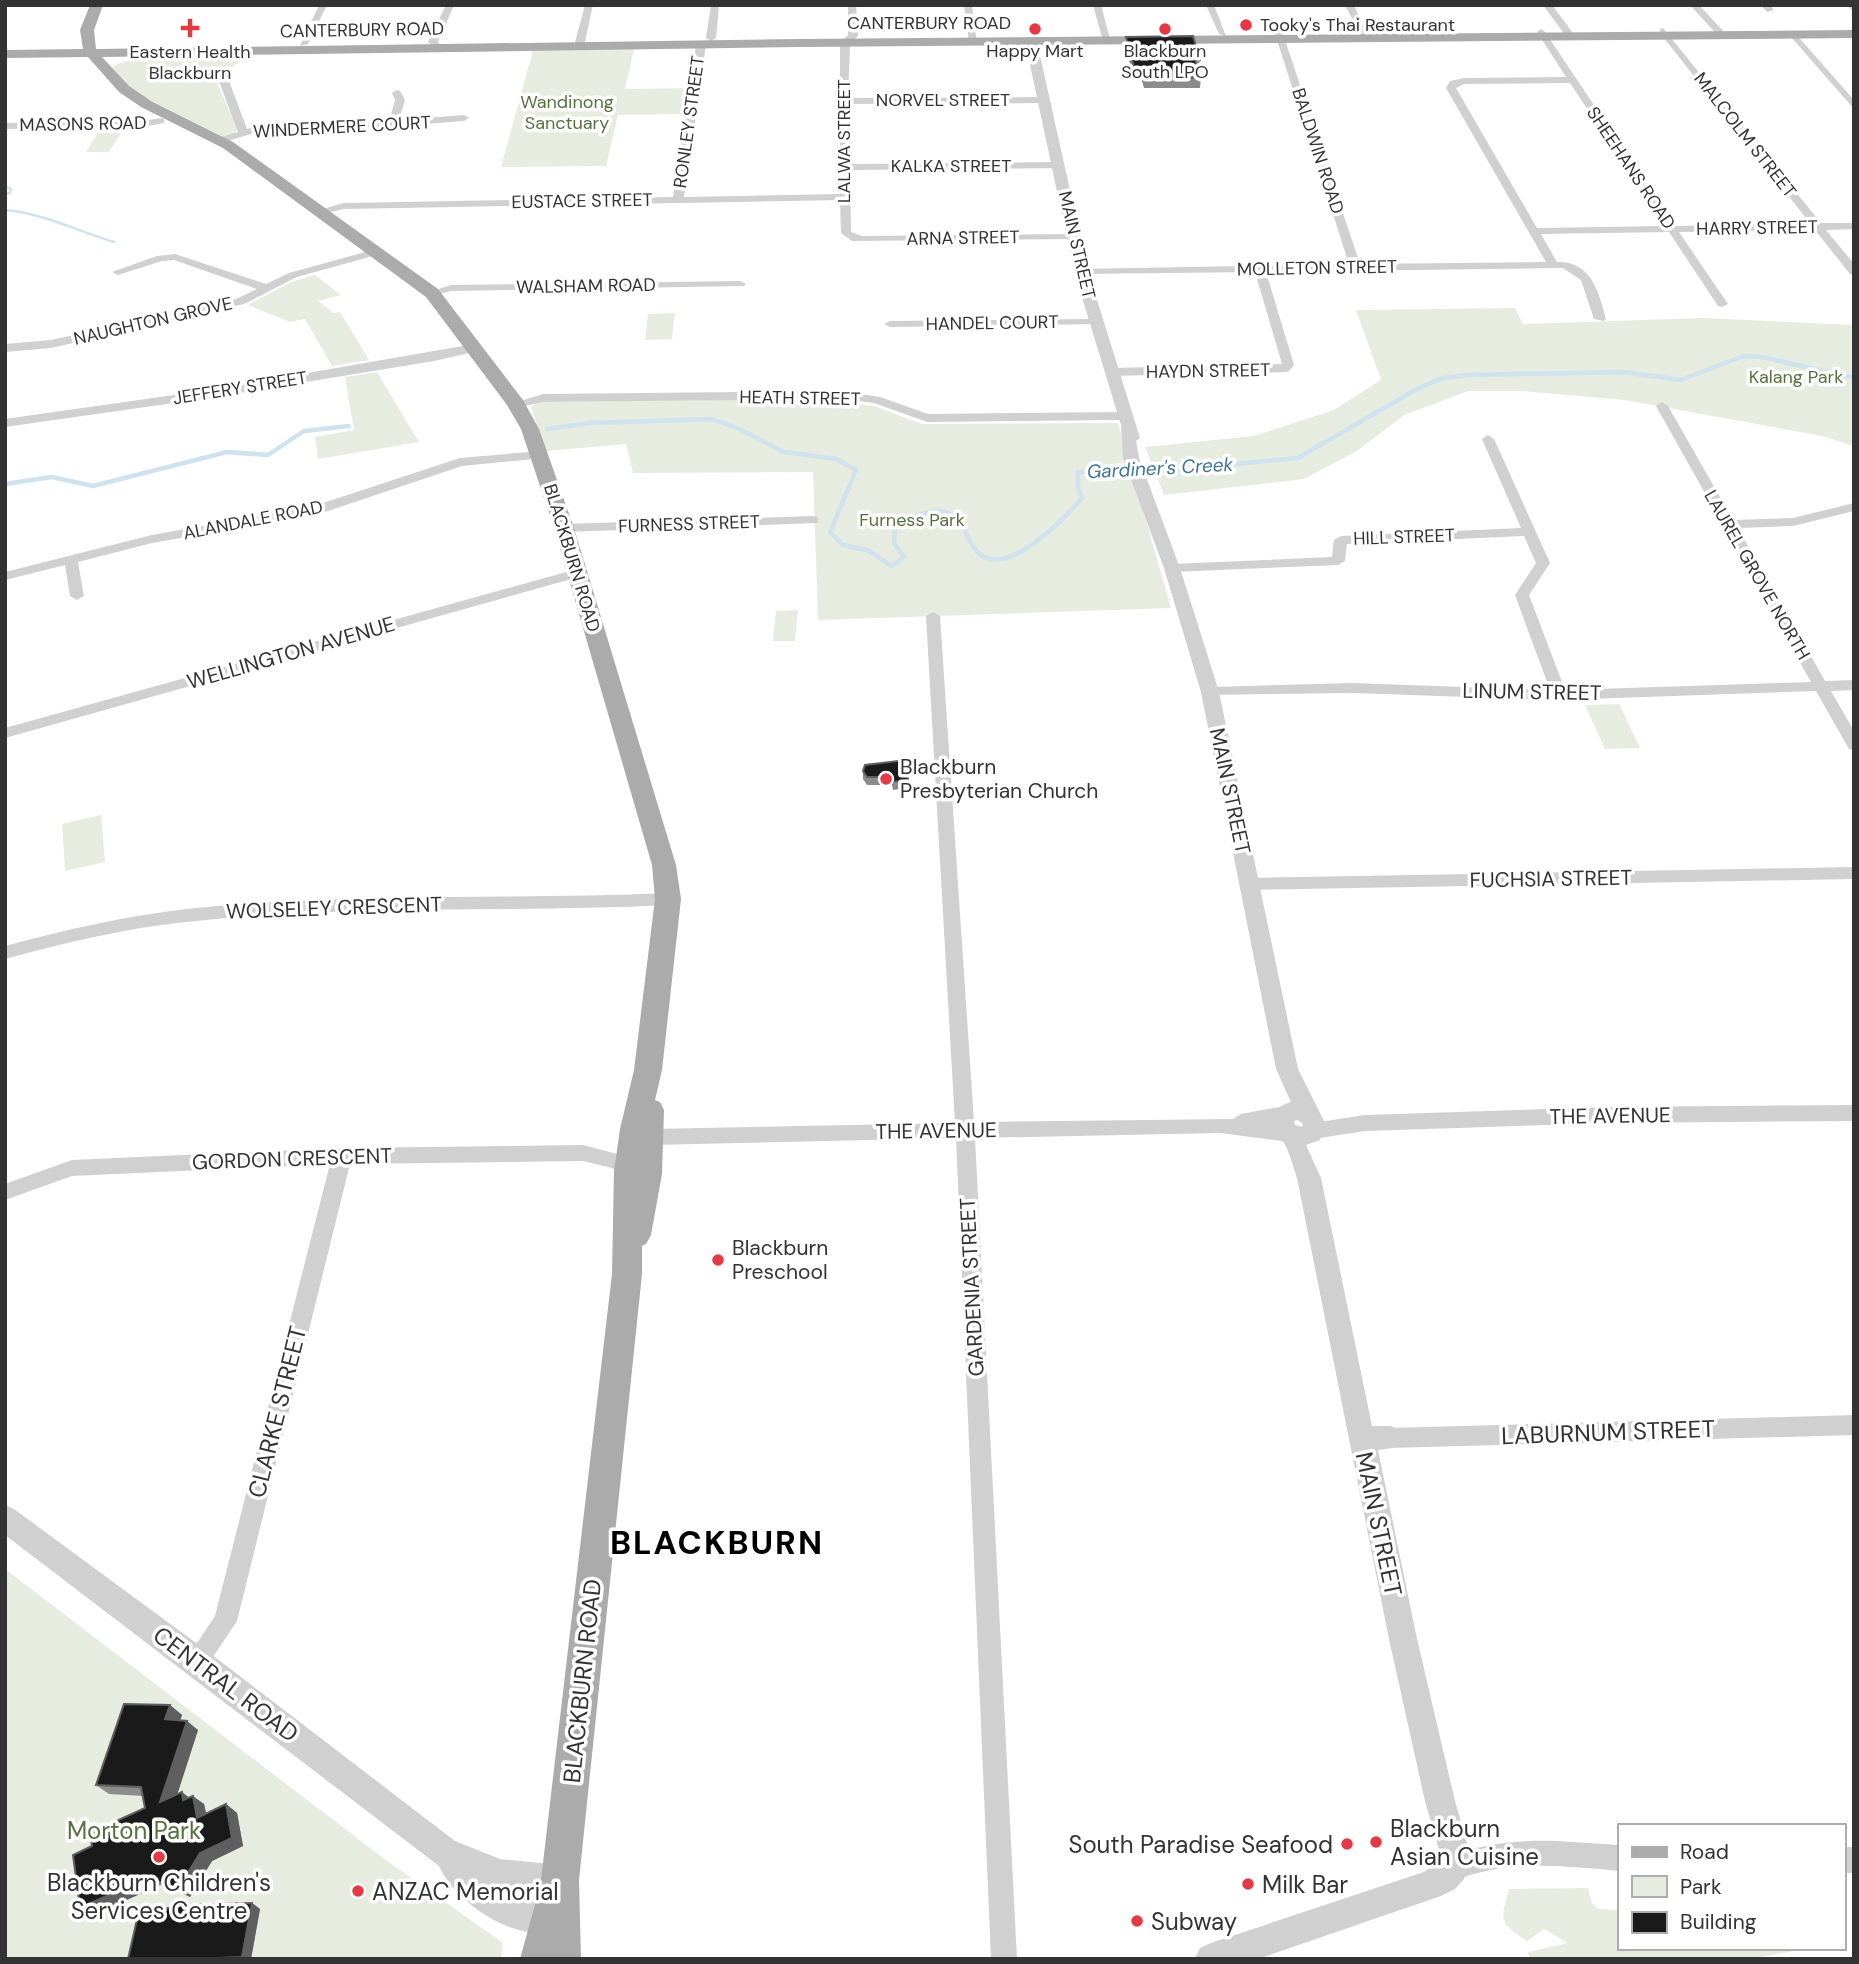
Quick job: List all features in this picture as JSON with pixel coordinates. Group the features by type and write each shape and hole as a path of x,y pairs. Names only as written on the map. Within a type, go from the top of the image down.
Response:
{"main road":[{"path":"90,50 87,30 97,5"},
{"path":"87,30 97,40 121,47"},
{"name":"CANTERBURY ROAD","path":"1719,33 1794,35 1854,32"},
{"name":"CANTERBURY ROAD","path":"90,50 121,47 439,41 580,43 1854,32"},
{"name":"CANTERBURY ROAD","path":"1108,38 1223,34 1280,37"},
{"name":"CANTERBURY ROAD","path":"9,50 68,44 90,50 152,53 439,41"},
{"name":"BLACKBURN ROAD","path":"68,44 110,92 250,162 432,293 516,404 530,429 564,528 664,864 668,899 649,1070 635,1145 627,1274 556,1902 540,1959"},
{"name":"BLACKBURN ROAD","path":"90,50 106,71 134,97 166,119"},
{"path":"106,71 121,59 152,53"},
{"name":"BLACKBURN ROAD","path":"627,1274 643,1209 635,1145"},
{"name":"BLACKBURN ROAD","path":"556,1902 561,1959"}],"street":[{"path":"303,44 323,5"},
{"path":"439,41 450,5"},
{"path":"580,43 589,5"},
{"name":"RONLEY STREET","path":"678,199 704,41 715,5"},
{"name":"LALWA STREET","path":"852,5 843,101 846,233 852,237"},
{"path":"968,5 973,39"},
{"path":"1097,5 1108,38"},
{"path":"1210,5 1223,34"},
{"path":"1349,5 1366,36"},
{"path":"1547,5 1569,34"},
{"path":"1694,5 1719,33"},
{"path":"1850,5 1854,9"},
{"name":"MALCOLM STREET","path":"1665,33 1854,272"},
{"name":"SHEEHANS ROAD","path":"1542,34 1722,304"},
{"path":"1794,35 1854,106"},
{"name":"BALDWIN ROAD","path":"1280,37 1356,268"},
{"name":"MAIN STREET","path":"1031,39 1094,322 1210,692 1361,1438 1434,1776 1455,1853 1453,1868"},
{"path":"220,73 243,132"},
{"path":"1553,265 1451,88 1453,83 1572,80"},
{"path":"1836,86 1854,86"},
{"path":"393,123 400,100 397,93"},
{"name":"NORVEL STREET","path":"843,101 1044,100"},
{"name":"WINDERMERE COURT","path":"216,143 257,129 321,129 464,118"},
{"name":"MASONS ROAD","path":"5,126 137,125 166,119"},
{"name":"KALKA STREET","path":"844,167 1059,165"},
{"name":"EUSTACE STREET","path":"321,211 344,205 844,197"},
{"name":"HARRY STREET","path":"1534,231 1854,226"},
{"name":"ARNA STREET","path":"852,237 1075,237"},
{"name":"NAUGHTON GROVE","path":"5,348 51,344 233,304 293,275 376,252"},
{"path":"118,272 169,257 266,288"},
{"name":"MOLLETON STREET","path":"1081,271 1553,265 1575,267 1582,272 1592,290 1600,319"},
{"name":"HAYDN STREET","path":"1111,372 1284,369 1288,365 1260,269"},
{"name":"WALSHAM ROAD","path":"432,293 451,288 740,284"},
{"name":"HANDEL COURT","path":"890,324 1094,322"},
{"name":"JEFFERY STREET","path":"5,423 222,391 434,357 474,348"},
{"name":"HEATH STREET","path":"516,404 543,398 842,395 876,400 927,418 1126,422"},
{"name":"LAUREL GROVE NORTH","path":"1662,405 1854,744"},
{"path":"1488,439 1543,562 1522,595 1559,695"},
{"name":"ALANDALE ROAD","path":"5,576 152,539 317,510 460,463 540,455"},
{"path":"1727,524 1793,522 1854,507"},
{"name":"FURNESS STREET","path":"564,528 813,520"},
{"name":"HILL STREET","path":"1172,568 1338,561 1341,540 1529,532"},
{"path":"71,560 77,596"},
{"name":"WELLINGTON AVENUE","path":"5,733 577,573"},
{"name":"GARDENIA STREET","path":"933,616 965,1131 1004,1959"},
{"name":"LINUM STREET","path":"1210,692 1353,688 1559,695 1854,685"},
{"name":"FUCHSIA STREET","path":"1249,884 1854,873"},
{"name":"WOLSELEY CRESCENT","path":"5,953 72,934 210,913 369,905 668,899"},
{"name":"THE AVENUE","path":"635,1145 965,1131 1608,1115 1854,1113"},
{"name":"GORDON CRESCENT","path":"583,1153 618,1162 635,1145"},
{"name":"GORDON CRESCENT","path":"5,1192 72,1168 342,1156 583,1153 635,1145"},
{"name":"CLARKE STREET","path":"197,1661 225,1622 342,1156"},
{"name":"LABURNUM STREET","path":"1361,1438 1854,1425"},
{"name":"CENTRAL ROAD","path":"5,1518 197,1661 444,1852 490,1902 504,1912 521,1917 556,1902"},
{"path":"1211,1959 1413,1892 1444,1878 1453,1868 1470,1858 1583,1853 1618,1858"}],"green space":[{"name":"Wandinong Sanctuary","path":"634,49 625,89 690,88 686,114 618,115 606,166 501,167 533,50"},
{"path":"251,56 229,68 212,72 230,112 240,126 233,134 222,136 134,92 112,68 137,59 157,57"},
{"path":"98,133 121,133 109,152 86,152"},
{"path":"315,275 341,295 318,301 334,313 340,312 369,360 332,366 305,319 290,322 248,305 291,282"},
{"name":"Kalang Park","path":"1515,308 1523,324 1703,318 1854,325 1854,446 1822,436 1624,400 1522,391 1468,391 1404,415 1357,451 1304,479 1164,495 1145,447 1254,436 1334,410 1381,380 1356,310"},
{"path":"675,313 672,339 645,340 648,314"},
{"path":"377,372 419,442 318,459 315,437 354,430 345,377"},
{"name":"Furness Park","path":"801,399 874,406 922,424 1118,423 1171,608 818,620 813,472 633,473 626,444 546,451 531,407 539,402"},
{"path":"798,610 795,641 773,641 776,611"},
{"path":"1619,704 1640,748 1605,749 1585,705"},
{"path":"101,815 105,862 65,871 62,824"},
{"name":"Morton Park","path":"5,1569 383,1858 503,1943 501,1959 5,1959"},
{"path":"1588,1888 1592,1903 1598,1909 1618,1910 1618,1950 1799,1950 1752,1959 1530,1959 1528,1952 1568,1943 1544,1929 1527,1941 1511,1930 1503,1915 1509,1889"}],"building":[{"path":"1193,36 1200,60 1195,60 1201,78 1145,78 1142,67 1134,67 1126,37"},
{"path":"906,760 908,780 893,782 892,777 867,777 863,771 865,765"},
{"path":"124,1704 170,1705 165,1719 187,1721 160,1802 182,1792 183,1800 193,1796 197,1818 226,1804 232,1838 200,1853 178,1889 148,1877 80,1908 73,1855 92,1846 90,1833 145,1808 141,1787 96,1785"},
{"path":"252,1903 242,1957 128,1959 138,1915 181,1905"}],"waterway":[{"path":"5,186 11,189 10,193 5,194"},
{"path":"5,210 46,219 114,242"},
{"name":"Gardiner's Creek","path":"547,429 590,423 712,419 737,428 784,452 836,459 856,470 830,532 843,545 867,550 892,566 904,557 894,543 895,525 924,513 941,511 953,516 973,546 984,557 998,559 1014,555 1047,533 1082,498 1078,488 1078,472 1178,470 1298,458 1415,390 1439,379 1467,375 1623,372 1681,380 1743,356 1762,357 1854,378"},
{"path":"5,484 52,477 93,486 227,452 268,455 304,431 349,426"}],"place":[{"name":"Tooky's Thai Restaurant","path":"1246,25"},
{"name":"Eastern Health Blackburn","path":"190,28"},
{"name":"Happy Mart","path":"1035,29"},
{"name":"Blackburn South LPO","path":"1165,29"},
{"name":"Blackburn Presbyterian Church","path":"886,779"},
{"name":"Blackburn Preschool","path":"718,1260"},
{"name":"Blackburn Asian Cuisine","path":"1376,1842"},
{"name":"South Paradise Seafood","path":"1347,1844"},
{"name":"Blackburn Children's Services Centre","path":"159,1857"},
{"name":"Milk Bar","path":"1248,1884"},
{"name":"ANZAC Memorial","path":"358,1891"},
{"name":"Subway","path":"1137,1921"}],"district":[{"name":"BLACKBURN","path":"717,1542"}]}
